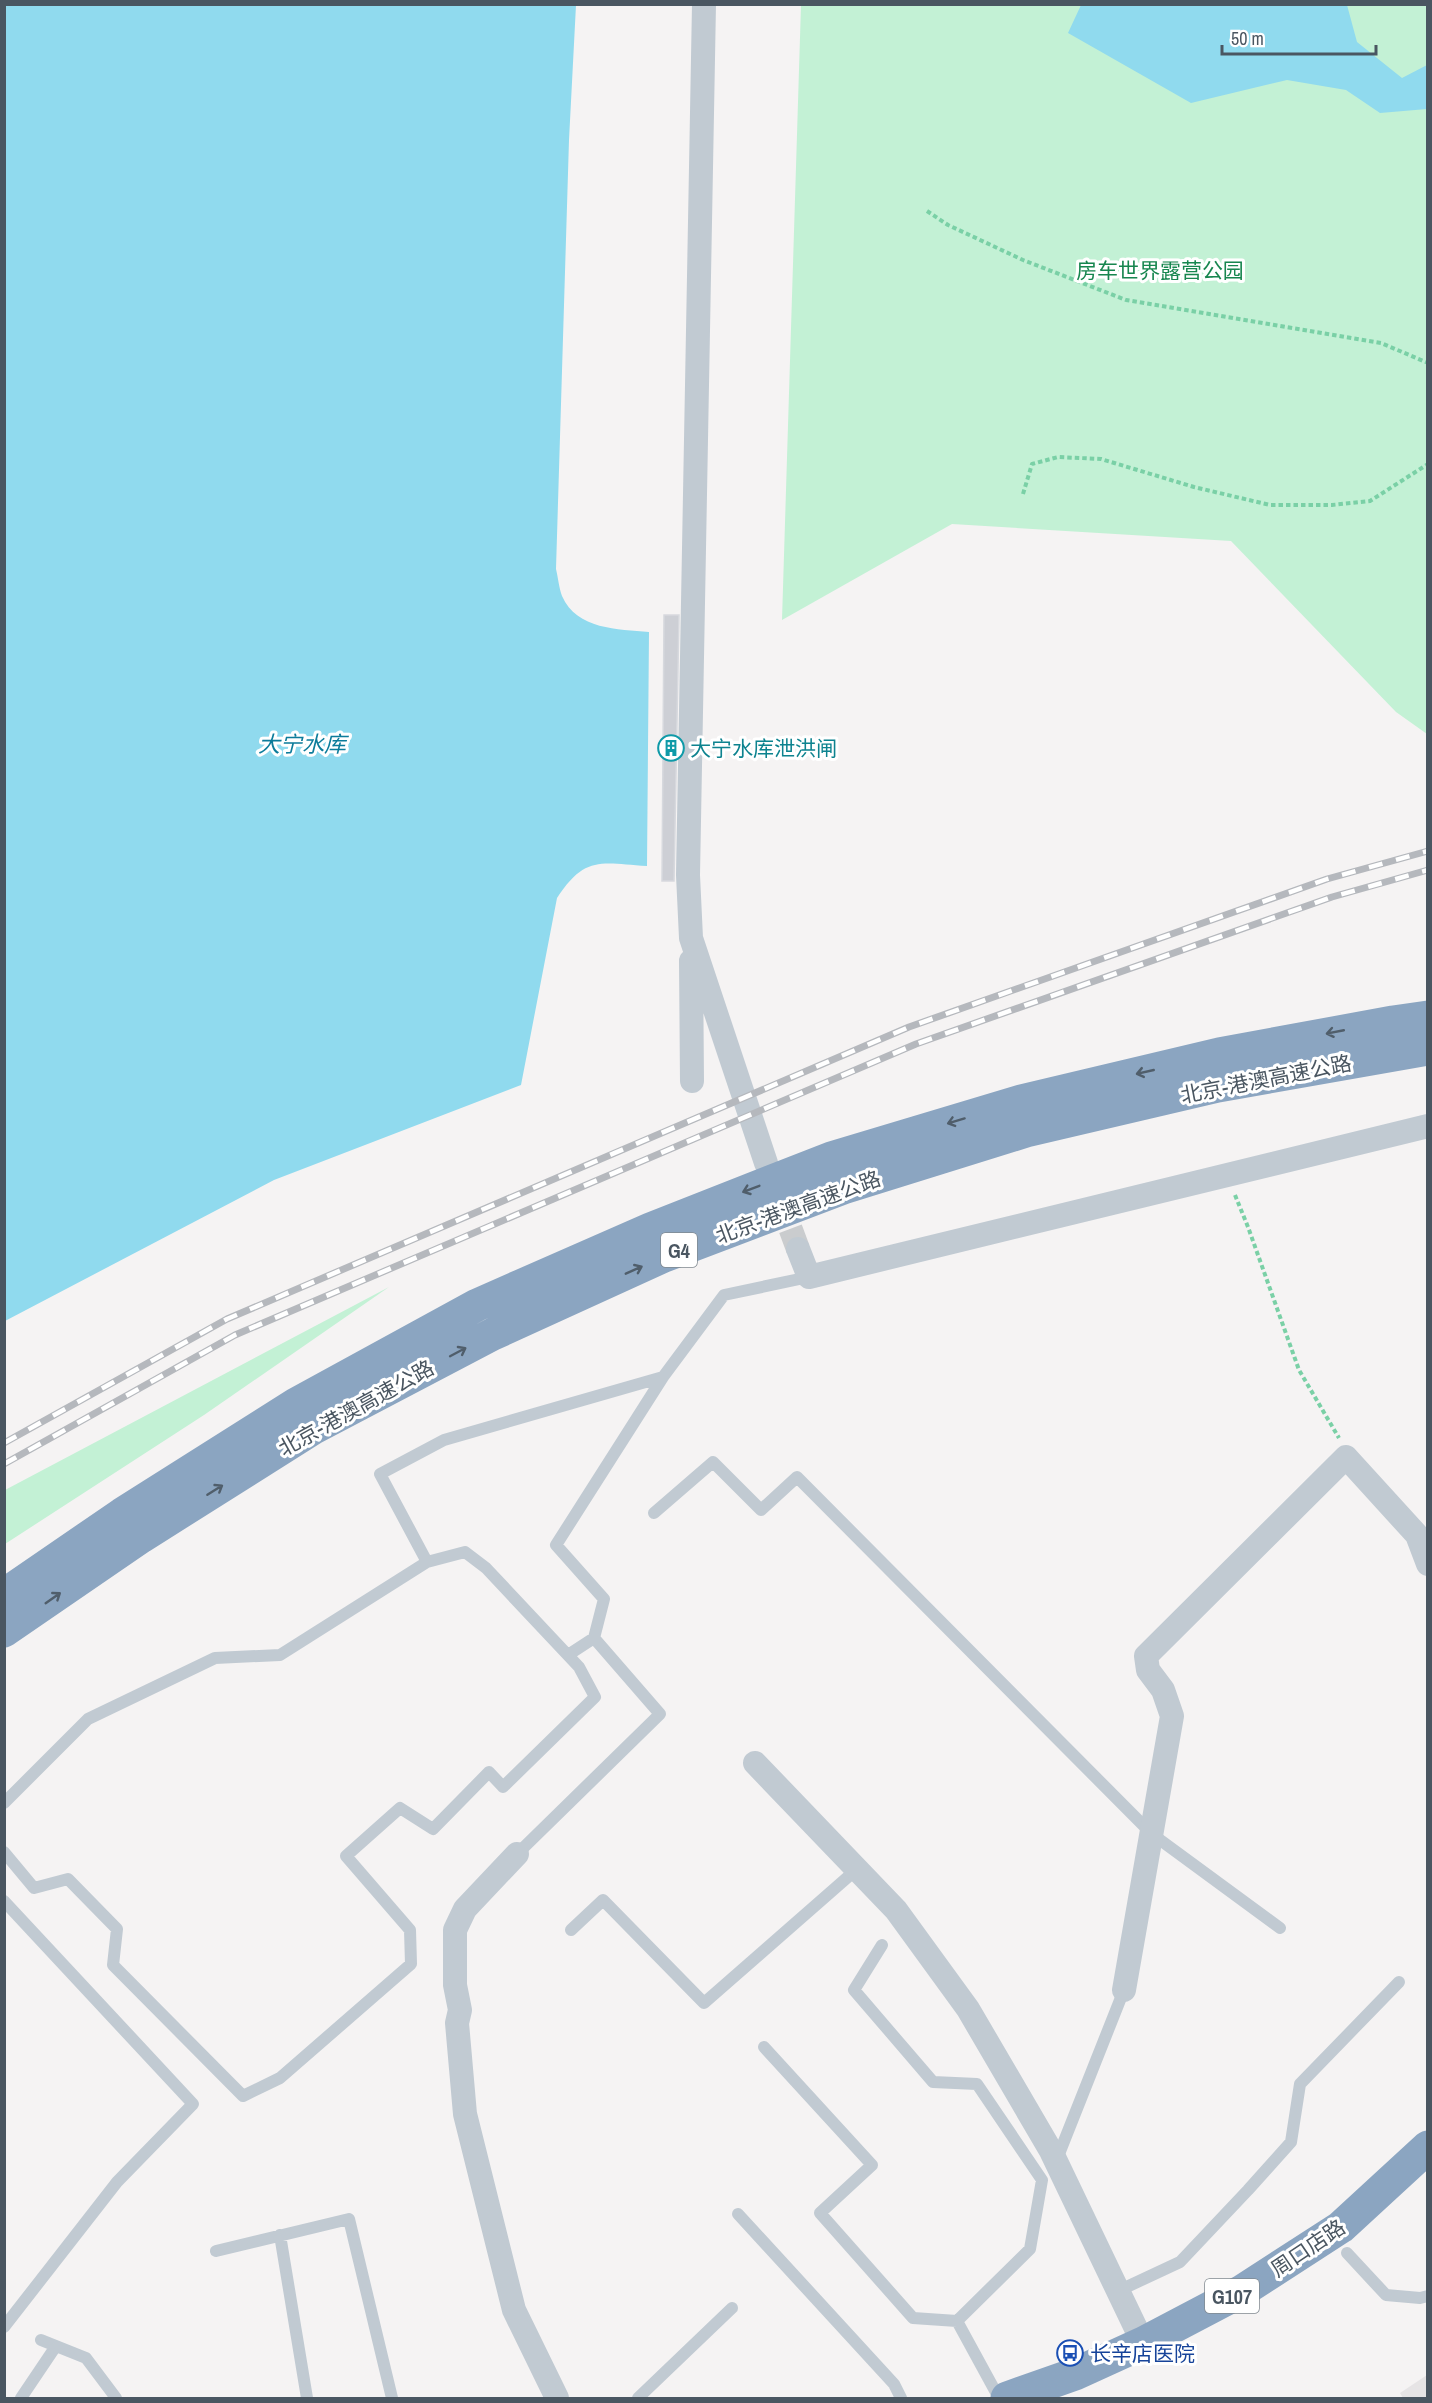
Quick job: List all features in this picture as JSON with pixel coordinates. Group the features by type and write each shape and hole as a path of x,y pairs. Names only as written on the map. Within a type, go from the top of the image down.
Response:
{"highway":[{"path":"1393,1022 1428,1011"},
{"name":"北京-港澳高速公路","path":"4,1595 122,1514 296,1404 477,1305 650,1229 831,1158 1021,1101 1219,1054 1428,1017"},
{"name":"北京-港澳高速公路","path":"4,1631 141,1537 312,1429 493,1334 664,1256 843,1188 1026,1131 1218,1086 1428,1049"},
{"name":"周口店路","path":"1007,2398 1075,2374 1143,2343 1242,2291 1341,2227 1428,2147"}],"street":[{"path":"692,1081 688,875 704,4"},
{"path":"691,938 766,1163"},
{"path":"798,1249 809,1276 1428,1126"},
{"path":"1124,1990 1172,1716 1163,1690 1148,1670 1146,1656 1346,1457 1417,1535 1428,1564"},
{"path":"755,1762 896,1910 968,2009 1056,2162 1143,2343"},
{"path":"517,1854 465,1909 455,1930 455,1985 460,2010 457,2023 465,2114 514,2310 557,2398"}],"lane":[{"path":"568,1656 594,1638 604,1599 556,1545 663,1377 724,1295 809,1276"},
{"path":"427,1562 380,1474 444,1440 663,1377"},
{"path":"654,1513 713,1462 760,1510 797,1477 1152,1834 1280,1928"},
{"path":"4,1803 88,1719 215,1658 280,1655 427,1562 465,1552 486,1568 579,1667 595,1697 503,1787 489,1772 433,1829 400,1808 346,1856 410,1930 411,1964 280,2078 243,2096 112,1965 117,1929 68,1879 34,1888 4,1852"},
{"path":"517,1854 660,1714 594,1638"},
{"path":"571,1930 603,1900 704,2002 857,1869"},
{"path":"4,1901 193,2104 117,2182 4,2327"},
{"path":"764,2047 872,2165 820,2213 913,2318 957,2321 1030,2249 1042,2180 977,2084 933,2082 854,1990 882,1945"},
{"path":"1118,2291 1180,2262 1248,2190 1291,2142 1300,2084 1399,1982"},
{"path":"1056,2162 1124,1990"},
{"path":"738,2214 894,2384 901,2398"},
{"path":"216,2251 349,2219 392,2398"},
{"path":"280,2235 307,2398"},
{"path":"1347,2253 1386,2295 1420,2298 1428,2296"},
{"path":"638,2398 732,2308"},
{"path":"957,2321 999,2398"},
{"path":"41,2340 86,2358 116,2398"},
{"path":"21,2398 56,2346"}],"path":[{"path":"927,211 948,225 1023,260 1126,300 1381,343 1428,363"},
{"path":"1023,494 1032,464 1058,456 1101,459 1194,487 1270,505 1332,505 1370,501 1428,464"},
{"path":"1226,1175 1248,1227 1299,1370 1341,1442 1346,1457"}],"shaded area":[{"path":"1427,2375 1427,2398 1403,2398 1400,2393"}],"green space":[{"name":"房车世界露营公园","path":"801,5 1427,5 1427,734 1396,712 1231,541 952,524 782,620"},
{"path":"389,1287 204,1415 5,1544 5,1490"}],"water":[{"name":"大宁水库","path":"5,4 576,5 569,140 556,569 562,596 578,616 600,626 649,632 647,866 606,863 586,868 576,874 557,898 521,1085 274,1180 5,1321"},
{"path":"1081,5 1347,5 1357,42 1402,78 1427,65 1427,109 1380,113 1346,90 1287,80 1191,103 1068,33"}],"building":[{"name":"大宁水库泄洪闸","path":"664,615 679,615 674,881 662,881"}],"tunnel":[{"path":"778,1195 798,1249"}],"railway":[{"path":"4,1443 227,1319 909,1027 1327,879 1428,851"},
{"path":"4,1464 235,1335 916,1044 1332,897 1428,870"}],"place":[{"name":"大宁水库泄洪闸","path":"671,748"},
{"name":"长辛店医院","path":"1070,2353"}]}
